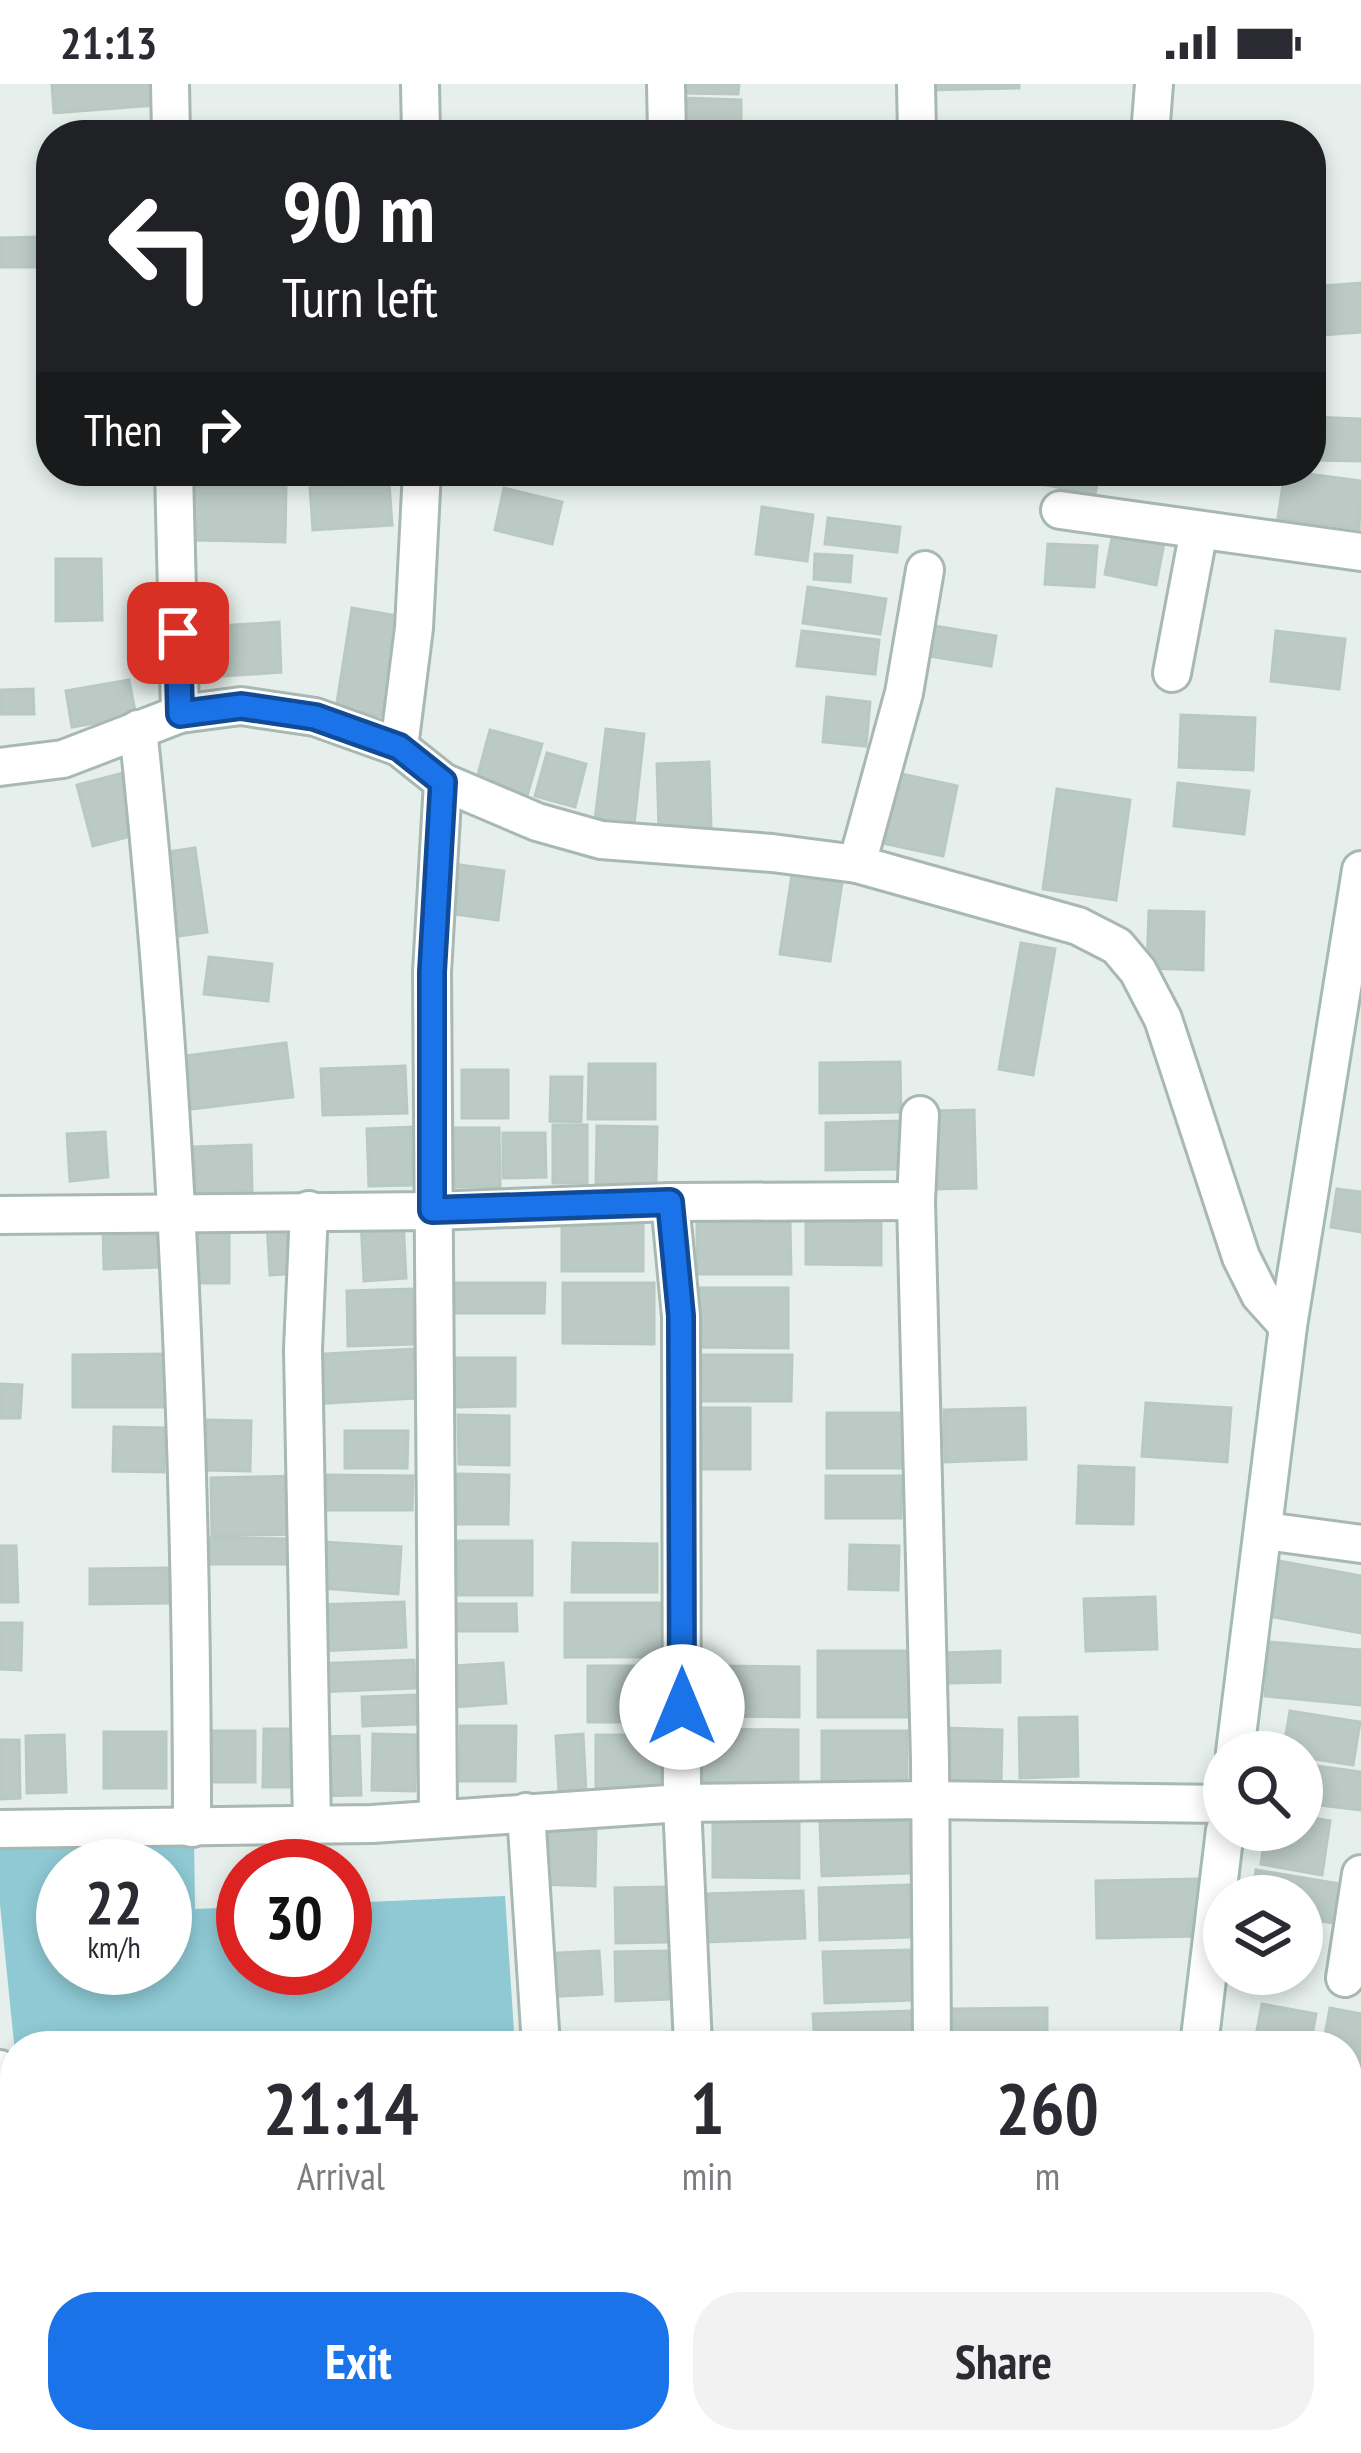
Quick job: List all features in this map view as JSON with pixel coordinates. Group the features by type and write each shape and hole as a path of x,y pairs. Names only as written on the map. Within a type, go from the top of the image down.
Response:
{"street":[{"path":"170,84 171,120"},
{"path":"420,84 421,120"},
{"path":"666,84 667,120"},
{"path":"916,84 917,120"},
{"path":"1151,120 1154,84"},
{"path":"175,486 180,714"},
{"path":"399,747 414,628 421,486"},
{"path":"1060,510 1361,552"},
{"path":"1172,673 1199,530"},
{"path":"857,865 904,693 925,569"},
{"path":"0,767 63,759 180,714 241,706 315,717 399,747 443,782 538,822 601,840 772,853 857,865 1078,926 1117,946 1138,970 1163,1019 1241,1257 1260,1294 1288,1326"},
{"path":"138,730 161,944 179,1212 192,1579 192,1828"},
{"path":"438,1818 432,972 443,782"},
{"path":"1238,1731 1288,1326 1361,870"},
{"path":"920,1115 916,1201 932,2031"},
{"path":"0,1216 916,1201"},
{"path":"670,1202 681,1316 682,1803 692,2031"},
{"path":"309,1210 303,1349 312,1825"},
{"path":"1265,1532 1361,1544"},
{"path":"0,1828 312,1825 682,1803 1203,1804"},
{"path":"526,1812 541,2031"},
{"path":"1201,2031 1222,1851"},
{"path":"1345,1978 1361,1874"}],"water":[{"path":"0,1836 194,1836 195,1909 216,1908 216,1995 372,1995 372,1902 505,1896 514,2031 13,2031 0,1904"}],"building":[{"path":"52,84 155,84 156,105 54,113"},
{"path":"679,84 739,84 738,94 679,93"},
{"path":"927,84 1019,84 1019,88 927,90"},
{"path":"681,98 741,100 741,120 680,120"},
{"path":"36,237 36,267 0,267 0,238"},
{"path":"1361,283 1361,332 1326,335 1326,286"},
{"path":"1326,418 1361,419 1361,461 1326,460"},
{"path":"1326,476 1361,481 1359,529 1278,518 1283,486 1326,486"},
{"path":"194,486 286,487 285,542 194,540"},
{"path":"389,486 392,525 313,530 310,488"},
{"path":"1052,486 1097,486 1095,494"},
{"path":"504,488 562,502 552,544 495,530"},
{"path":"762,507 813,515 807,561 756,554"},
{"path":"828,518 900,527 897,552 825,544"},
{"path":"1114,528 1165,538 1156,585 1105,574"},
{"path":"1048,544 1097,546 1094,587 1045,584"},
{"path":"815,554 852,556 850,582 814,579"},
{"path":"56,559 101,559 102,620 56,621"},
{"path":"808,587 886,599 880,634 803,623"},
{"path":"352,608 403,617 387,717 336,709"},
{"path":"279,622 281,672 224,676 220,626"},
{"path":"928,625 996,636 991,666 923,655"},
{"path":"802,631 879,640 875,674 797,666"},
{"path":"1276,631 1345,639 1339,689 1271,681"},
{"path":"129,680 136,716 72,727 66,691"},
{"path":"33,689 34,714 0,714 0,690"},
{"path":"827,697 870,702 866,746 823,742"},
{"path":"1181,715 1255,718 1253,770 1179,767"},
{"path":"606,729 644,734 634,825 595,820"},
{"path":"490,730 542,744 527,796 476,782"},
{"path":"547,753 586,764 575,807 535,796"},
{"path":"709,762 711,827 659,829 657,764"},
{"path":"892,772 957,786 943,856 878,842"},
{"path":"123,773 139,834 93,846 77,785"},
{"path":"1178,783 1249,791 1244,834 1174,826"},
{"path":"1057,789 1130,800 1116,900 1043,889"},
{"path":"195,848 207,932 172,937 161,853"},
{"path":"453,864 504,871 498,920 447,913"},
{"path":"793,868 843,876 830,961 780,954"},
{"path":"1149,911 1204,912 1203,970 1147,968"},
{"path":"1021,943 1055,949 1033,1075 999,1069"},
{"path":"209,957 272,964 268,1001 204,994"},
{"path":"286,1043 293,1097 191,1109 185,1056"},
{"path":"900,1062 901,1112 820,1113 820,1063"},
{"path":"589,1064 655,1064 655,1119 588,1119"},
{"path":"405,1066 407,1113 323,1115 321,1069"},
{"path":"462,1070 508,1070 508,1118 462,1118"},
{"path":"551,1077 582,1077 581,1122 550,1121"},
{"path":"974,1110 976,1188 934,1189 932,1111"},
{"path":"900,1121 901,1169 826,1170 826,1123"},
{"path":"553,1125 587,1125 587,1183 553,1183"},
{"path":"597,1126 657,1127 656,1184 596,1184"},
{"path":"411,1127 412,1185 369,1186 367,1129"},
{"path":"447,1128 499,1128 500,1187 447,1187"},
{"path":"105,1132 108,1177 70,1181 67,1134"},
{"path":"503,1133 545,1133 546,1177 503,1178"},
{"path":"251,1145 252,1191 196,1194 194,1147"},
{"path":"1337,1189 1361,1192 1361,1232 1331,1227"},
{"path":"806,1212 881,1212 881,1265 806,1264"},
{"path":"403,1218 406,1278 364,1281 361,1220"},
{"path":"562,1221 643,1222 643,1271 562,1271"},
{"path":"697,1221 790,1222 791,1274 697,1274"},
{"path":"300,1222 303,1273 270,1275 267,1224"},
{"path":"161,1225 162,1267 104,1269 103,1226"},
{"path":"193,1225 229,1225 229,1283 193,1283"},
{"path":"450,1283 545,1283 544,1313 450,1313"},
{"path":"563,1283 654,1283 654,1344 563,1343"},
{"path":"695,1288 788,1288 788,1348 695,1347"},
{"path":"412,1289 413,1344 348,1346 347,1291"},
{"path":"413,1349 416,1398 312,1404 309,1355"},
{"path":"166,1354 166,1407 73,1407 73,1355"},
{"path":"691,1355 792,1355 791,1401 691,1401"},
{"path":"454,1358 515,1358 515,1406 454,1407"},
{"path":"0,1384 22,1385 20,1418 0,1418"},
{"path":"1146,1403 1231,1408 1227,1462 1142,1456"},
{"path":"690,1408 750,1408 750,1469 691,1469"},
{"path":"1025,1408 1026,1459 945,1462 944,1410"},
{"path":"827,1413 906,1413 905,1468 827,1468"},
{"path":"458,1415 509,1416 509,1465 459,1464"},
{"path":"206,1420 251,1421 250,1471 204,1470"},
{"path":"114,1427 165,1428 164,1472 113,1471"},
{"path":"345,1431 408,1431 407,1468 345,1468"},
{"path":"1079,1466 1134,1468 1133,1524 1077,1523"},
{"path":"457,1474 509,1475 508,1524 457,1524"},
{"path":"326,1475 413,1476 412,1510 326,1510"},
{"path":"300,1476 302,1534 212,1536 211,1478"},
{"path":"826,1476 902,1476 901,1518 826,1518"},
{"path":"209,1538 304,1539 304,1564 209,1564"},
{"path":"457,1541 532,1541 532,1595 457,1595"},
{"path":"324,1542 401,1547 398,1594 321,1588"},
{"path":"573,1543 657,1544 657,1592 572,1592"},
{"path":"850,1545 899,1546 898,1590 849,1589"},
{"path":"0,1546 16,1546 18,1602 0,1602"},
{"path":"1279,1561 1361,1576 1361,1633 1269,1616"},
{"path":"168,1568 169,1603 90,1604 90,1569"},
{"path":"1155,1597 1157,1649 1086,1651 1084,1599"},
{"path":"404,1602 406,1647 319,1651 317,1605"},
{"path":"565,1603 662,1603 662,1657 565,1657"},
{"path":"454,1604 516,1604 517,1631 453,1631"},
{"path":"0,1623 22,1623 21,1670 0,1669"},
{"path":"1270,1642 1361,1650 1361,1705 1265,1696"},
{"path":"818,1651 911,1651 911,1717 818,1717"},
{"path":"1000,1651 1000,1682 946,1683 945,1653"},
{"path":"414,1660 415,1688 316,1692 315,1664"},
{"path":"503,1663 506,1703 456,1707 453,1666"},
{"path":"588,1666 659,1666 658,1722 588,1722"},
{"path":"710,1666 799,1667 799,1717 711,1716"},
{"path":"415,1695 416,1724 363,1726 362,1697"},
{"path":"1290,1711 1360,1722 1353,1765 1323,1760 1323,1731 1287,1731"},
{"path":"1077,1717 1078,1776 1020,1778 1019,1718"},
{"path":"460,1726 516,1726 515,1781 460,1781"},
{"path":"945,1728 1002,1730 1001,1786 943,1784"},
{"path":"264,1729 305,1729 304,1787 263,1787"},
{"path":"702,1729 798,1730 798,1785 702,1784"},
{"path":"210,1731 255,1731 255,1782 210,1782"},
{"path":"822,1731 907,1731 907,1783 822,1782"},
{"path":"104,1732 166,1732 166,1788 104,1788"},
{"path":"373,1734 416,1735 415,1791 372,1790"},
{"path":"583,1734 586,1791 559,1793 556,1736"},
{"path":"64,1735 66,1792 27,1793 26,1736"},
{"path":"596,1735 661,1735 661,1788 596,1788"},
{"path":"359,1736 361,1795 319,1796 318,1737"},
{"path":"0,1740 19,1740 20,1798 0,1799"},
{"path":"1323,1767 1361,1772 1361,1810 1323,1805"},
{"path":"713,1816 799,1818 799,1878 713,1877"},
{"path":"1323,1820 1330,1821 1322,1875 1261,1864 1263,1851 1323,1851"},
{"path":"910,1821 911,1873 822,1876 820,1823"},
{"path":"537,1828 596,1830 595,1886 535,1884"},
{"path":"1198,1879 1199,1936 1097,1938 1096,1881"},
{"path":"1323,1881 1346,1885 1340,1924 1323,1921"},
{"path":"909,1885 910,1937 820,1940 819,1888"},
{"path":"666,1887 667,1942 616,1943 615,1888"},
{"path":"803,1891 805,1938 706,1942 705,1894"},
{"path":"912,1950 913,2000 825,2003 823,1952"},
{"path":"599,1951 602,1994 542,1997 540,1954"},
{"path":"667,1951 669,1999 616,2001 615,1952"},
{"path":"1262,2004 1316,2014 1313,2031 1257,2031"},
{"path":"1047,2008 1047,2031 950,2031 950,2009"},
{"path":"1330,2008 1361,2014 1361,2031 1326,2031"},
{"path":"912,2011 913,2031 814,2031 813,2014"}],"route":[{"path":"178,633 180,714 241,706 315,717 399,747 443,782 432,972 432,1210 670,1202 681,1316 682,1707"}]}
